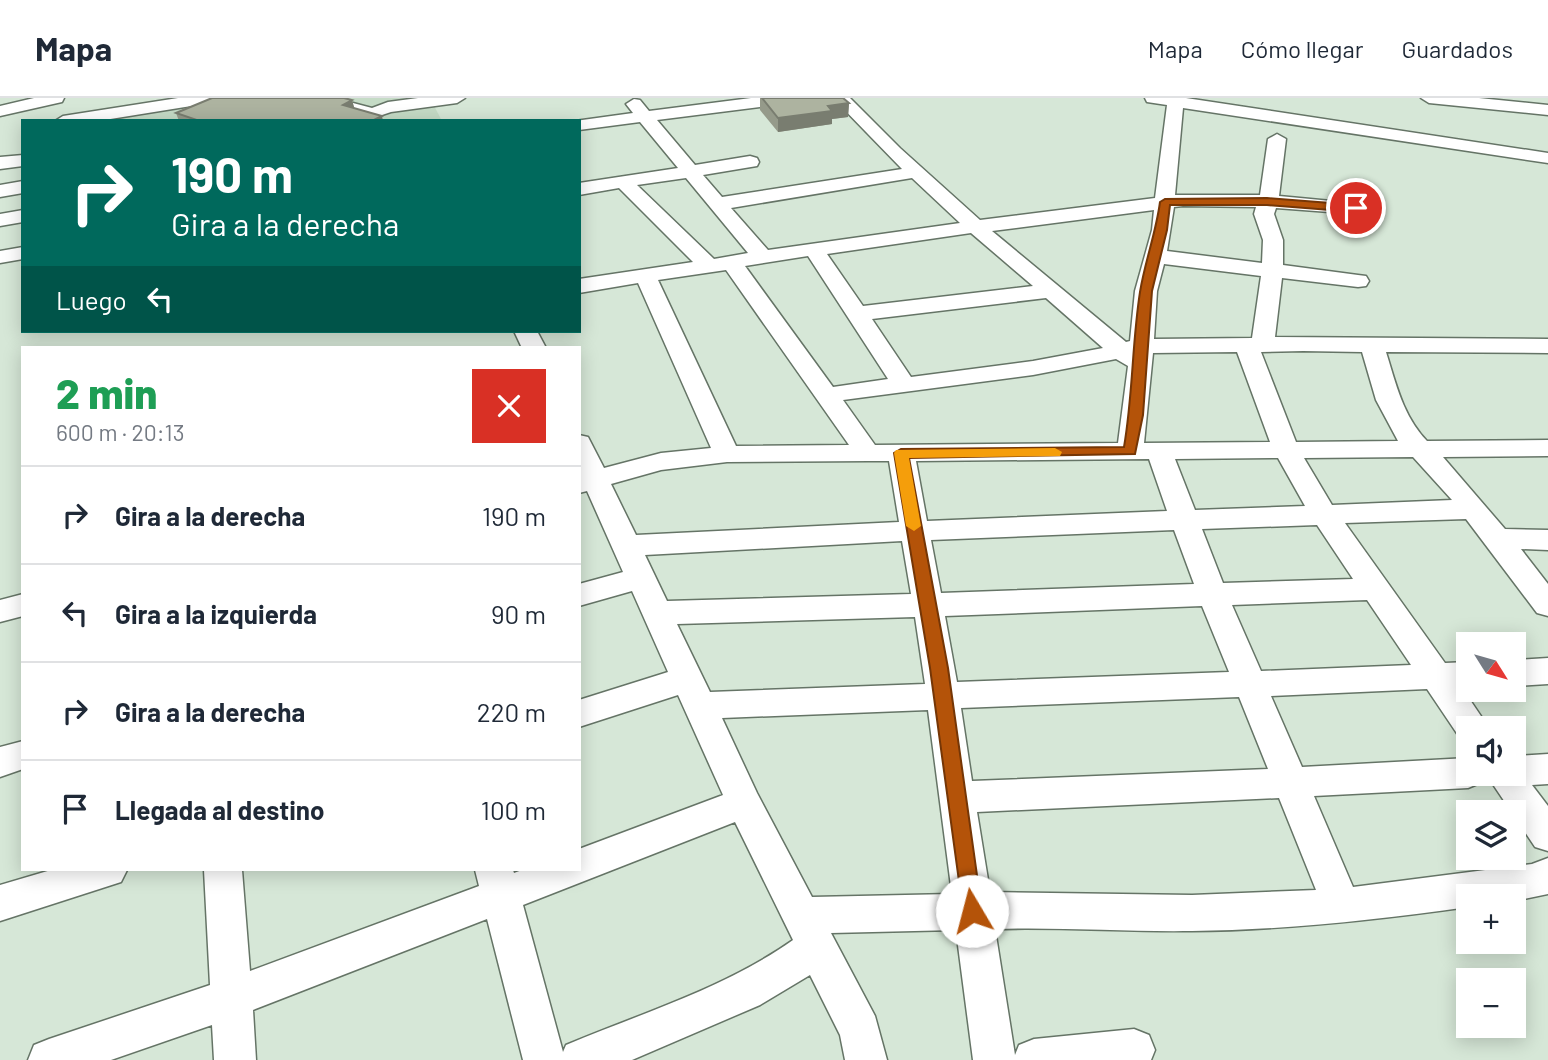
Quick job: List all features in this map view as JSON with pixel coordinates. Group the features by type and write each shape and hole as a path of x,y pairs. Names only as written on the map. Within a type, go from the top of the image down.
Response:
{"street":[{"path":"0,111 56,98"},
{"path":"350,102 373,113 392,114 435,107 457,98"},
{"path":"629,98 762,257"},
{"path":"581,125 739,101 791,98"},
{"path":"841,98 976,227 1050,291 1134,354"},
{"path":"1285,119 1287,98"},
{"path":"1429,98 1548,110"},
{"path":"1167,99 1548,158"},
{"path":"1167,99 1175,116 1169,149 1162,230 1146,291 1134,354 1136,415 1145,451 1184,519 1342,906"},
{"path":"170,119 218,102"},
{"path":"80,119 218,102"},
{"path":"1277,139 1272,187 1264,214 1273,240 1271,294 1254,344 1286,450 1322,513 1464,716"},
{"path":"0,163 21,160"},
{"path":"581,190 750,162"},
{"path":"716,204 917,172"},
{"path":"623,183 720,263 826,395 885,453 915,532 943,696 994,1060"},
{"path":"0,191 21,187"},
{"path":"581,286 814,249 1165,202 1267,201 1356,208"},
{"path":"0,220 21,216"},
{"path":"814,249 903,383"},
{"path":"0,257 21,253"},
{"path":"1154,256 1358,281"},
{"path":"645,275 727,454"},
{"path":"856,314 1050,291"},
{"path":"826,395 1134,354 1254,344 1548,346"},
{"path":"1372,344 1396,418 1473,509 1548,605"},
{"path":"587,481 662,462 727,454 1548,448"},
{"path":"581,452 587,481 625,546 744,803 860,1031 866,1060"},
{"path":"625,546 734,538 1473,509"},
{"path":"1496,539 1548,540"},
{"path":"581,594 639,578"},
{"path":"655,613 1374,589"},
{"path":"0,611 21,606"},
{"path":"1526,672 1548,671"},
{"path":"581,714 692,693 943,696 1456,676"},
{"path":"0,762 21,756"},
{"path":"1526,770 1548,769"},
{"path":"957,797 1456,774"},
{"path":"1513,786 1548,835"},
{"path":"581,865 744,803"},
{"path":"0,903 105,871"},
{"path":"223,871 235,1060"},
{"path":"49,1060 231,998 497,883 563,871"},
{"path":"581,1060 746,991 780,973 809,931 972,911 1192,913 1342,906 1537,881 1548,875"},
{"path":"497,883 544,1060"},
{"path":"1034,1060 1134,1050"}],"shaded area":[{"path":"210,98 430,98 441,119 77,119"}],"building":[{"path":"212,98 344,98 352,100 343,105 382,116 376,119 194,119 176,113"},
{"path":"762,98 843,98 849,103 828,106 832,111 778,118"}],"slow traffic":[{"path":"914,526 901,453 1055,452"}],"route":[{"path":"972,911 939,668 901,453 1130,451 1136,415 1146,291 1162,230 1165,202 1267,201 1356,208"}]}
